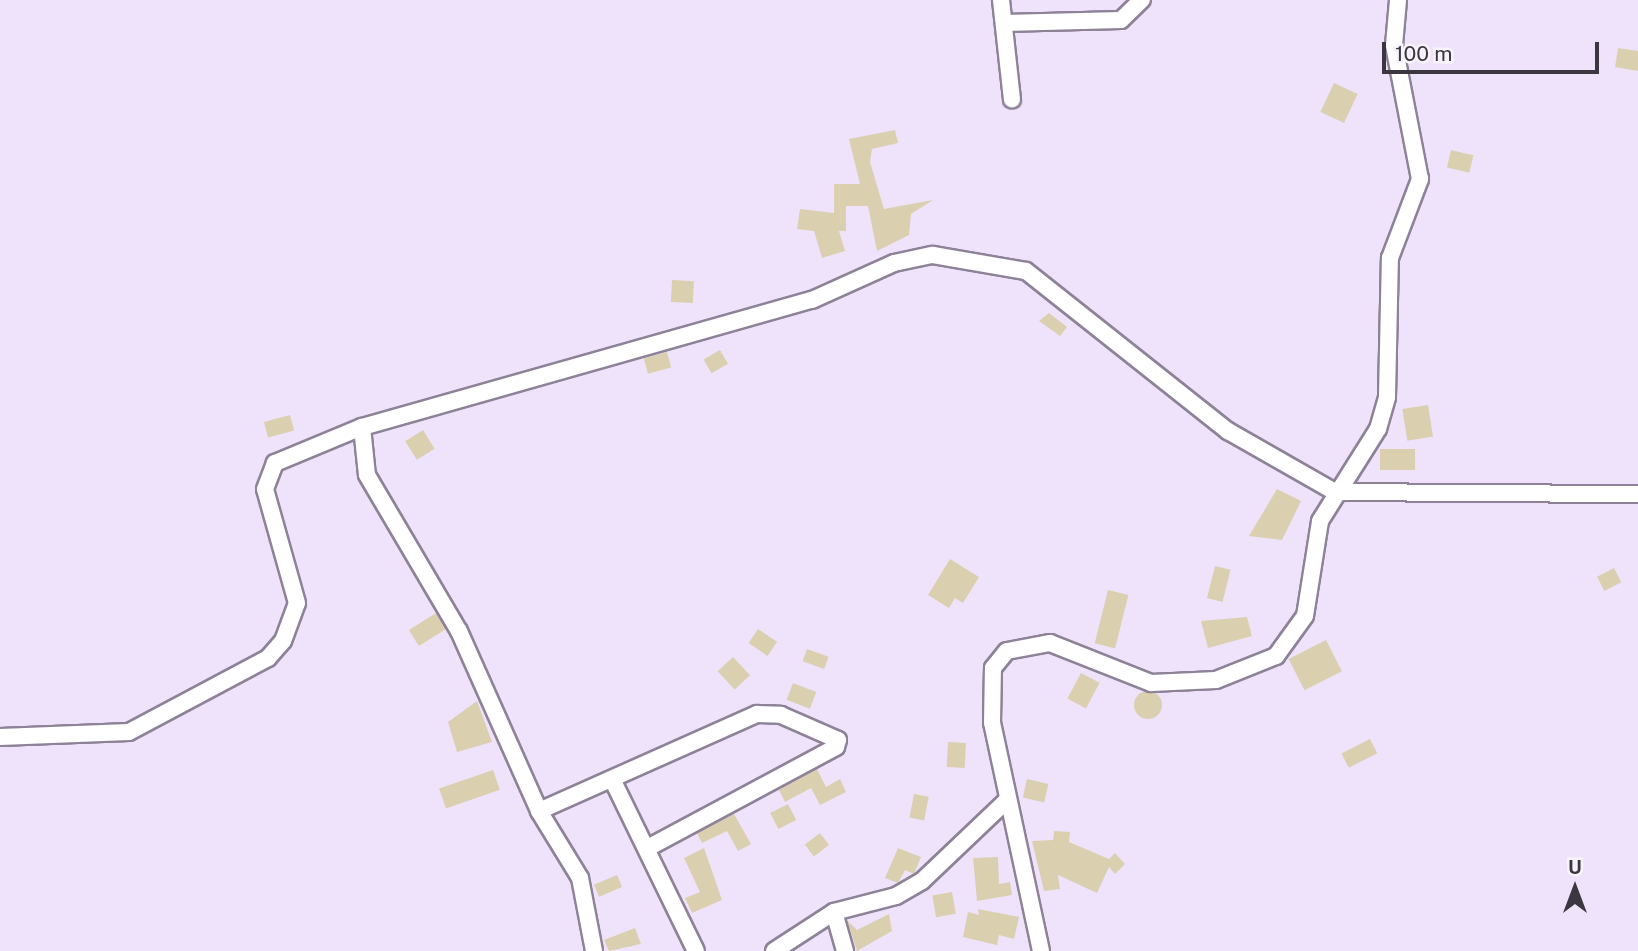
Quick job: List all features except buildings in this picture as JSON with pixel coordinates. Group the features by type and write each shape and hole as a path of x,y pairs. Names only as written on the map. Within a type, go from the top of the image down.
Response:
{"street":[{"path":"1001,0 1012,99"},
{"path":"1004,23 1121,20 1142,0"},
{"path":"1041,951 988,695 993,668 1007,651 1050,643 1151,683 1184,684 1250,671 1276,656 1305,616 1320,521 1335,492 1383,418 1390,258 1420,179 1394,45 1398,0"},
{"path":"0,737 129,732 268,658 283,641 298,603 266,477 275,463 362,427 812,300 904,260 963,256 1026,271 1228,430 1335,492 1638,494"},
{"path":"362,427 367,475 459,631 539,811 580,877 594,951"},
{"path":"539,811 613,781 757,714 781,715 838,740 836,747 648,848"},
{"path":"613,781 696,951"},
{"path":"774,951 834,912 897,896 922,881 1008,799"},
{"path":"834,912 845,951"}]}
